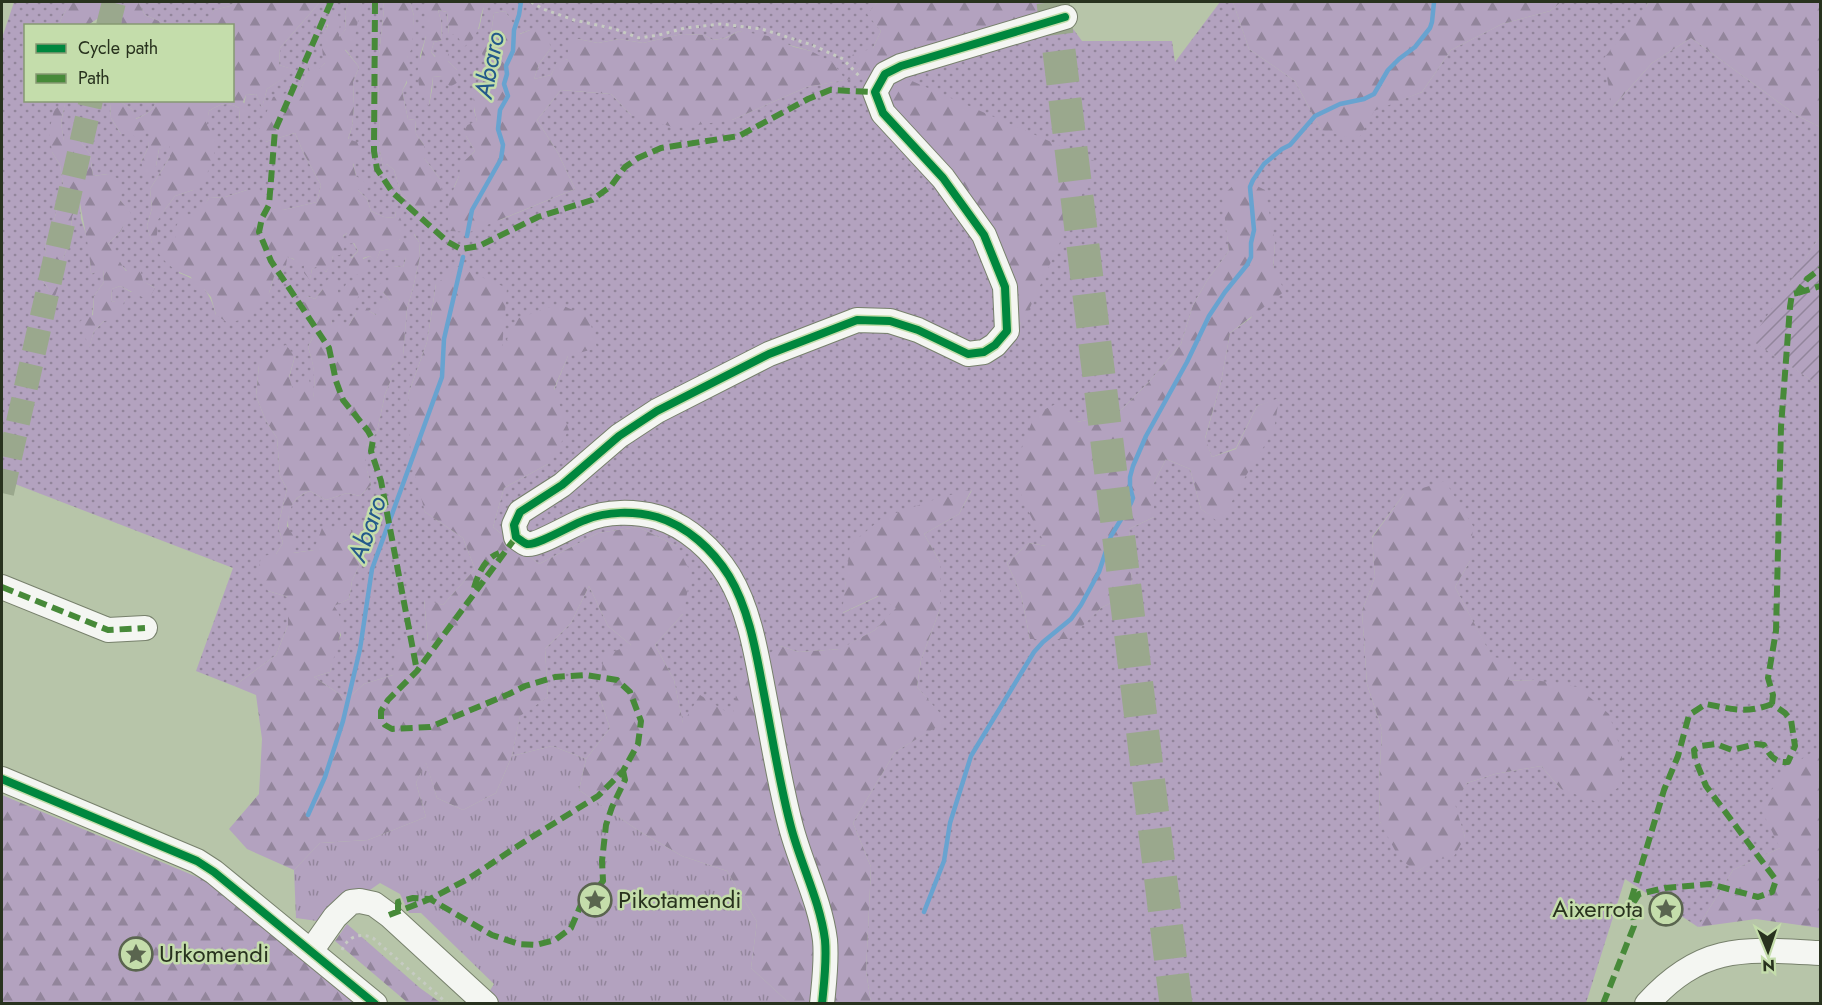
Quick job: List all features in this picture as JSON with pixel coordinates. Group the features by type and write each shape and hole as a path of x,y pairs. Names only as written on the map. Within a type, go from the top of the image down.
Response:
{"street":[{"path":"822,1004 825,942 821,918 792,828 778,770 755,648 746,617 730,578 713,553 694,537 656,517 634,513 608,513 586,519 550,535 539,543 527,544 516,537 514,525 520,512 562,485 619,436 657,411 769,354 856,320 890,321 918,330 969,354 984,352 995,345 1007,331 1005,287 984,235 943,178 883,113 875,92 885,74 901,66 1065,17"},
{"path":"2,587 108,630 145,628"},
{"path":"2,779 197,861 315,946 375,1004"},
{"path":"315,946 335,917 351,902 374,904 486,1004"},
{"path":"1647,1004 1681,972 1714,956 1731,952 1821,953"}],"path":[{"path":"531,2 543,9 574,20 615,29 639,38 685,28 721,24 762,29 812,45 843,59 875,92"},
{"path":"341,958 346,941 366,934 374,938 448,1004"}],"green space":[{"path":"14,2 67,2 67,8 60,21 62,24 24,24 24,102 114,102 110,104 111,118 121,134 144,129 150,134 148,148 141,162 156,166 159,149 170,143 170,157 150,189 152,208 147,226 152,243 157,234 157,220 175,196 193,190 209,111 224,104 235,106 239,108 240,123 246,95 256,94 262,107 267,89 295,70 279,65 280,48 320,2 348,3 345,14 346,29 338,39 327,24 325,63 316,73 310,66 301,89 265,142 295,133 321,185 317,202 283,210 247,190 225,197 209,198 203,209 194,214 179,273 204,288 216,315 269,293 274,277 286,266 286,256 304,264 310,279 312,269 318,265 326,272 337,246 347,233 358,251 351,258 363,259 370,256 376,261 380,251 389,249 406,258 403,267 393,266 391,280 383,292 390,300 376,315 369,311 356,313 349,325 332,325 330,315 337,302 323,289 315,299 307,296 313,337 308,347 314,374 313,400 293,391 289,378 295,356 259,365 256,396 266,421 277,438 280,476 287,489 278,526 283,543 276,554 268,591 288,597 288,625 276,655 234,686 196,671 233,568 2,479 2,38","holes":["65,103 61,123 64,142 73,132 90,154 93,176 108,174 120,200 130,213 120,232 108,244 128,272 155,288 131,292 120,286 112,289 111,302 125,300 94,331 89,347 94,296 104,282 103,268 91,274 90,252 81,219 79,196 72,217 70,241 63,258 62,277 54,298 40,276 47,265 45,243 53,225 63,184 60,165 52,152"]},
{"path":"67,2 107,2 105,9 109,24 98,24 97,19 90,24 62,24 60,21 67,8"},
{"path":"107,2 124,2 121,24 109,24 105,9"},
{"path":"124,2 138,2 145,15 166,24 121,24"},
{"path":"138,2 235,2 230,6 214,10 206,24 166,24 145,15"},
{"path":"235,2 320,2 280,48 279,65 296,70 267,89 262,108 256,94 246,95 243,102 250,109 247,118 240,124 239,108 235,106 224,104 209,111 207,125 215,140 214,155 207,174 193,190 175,196 158,220 157,235 152,244 147,226 152,208 150,189 170,157 170,144 159,149 156,166 146,176 141,162 148,148 149,134 144,130 138,141 132,134 121,134 111,118 110,103 121,102 132,109 136,119 151,110 156,102 234,102 234,24 204,24 214,10 230,6"},
{"path":"337,2 362,2 353,44 345,50 359,67 353,82 354,106 348,139 357,142 362,154 353,164 356,176 366,183 358,190 367,199 371,211 384,217 395,218 396,210 403,224 399,239 404,242 413,233 419,242 420,257 407,309 403,356 391,367 391,380 385,394 377,432 366,446 366,466 371,485 360,496 347,493 326,500 310,491 295,500 289,514 287,526 295,538 293,553 314,550 322,528 347,526 359,539 363,557 352,581 349,599 334,606 339,613 341,630 330,672 314,677 347,699 364,684 393,675 396,642 428,642 424,599 443,605 475,569 463,538 425,512 411,461 408,395 427,342 436,284 458,267 507,288 502,348 519,318 559,304 589,317 597,348 568,356 554,389 569,430 548,464 504,488 493,527 539,564 598,533 638,527 677,546 691,573 683,614 655,645 674,680 683,723 700,695 733,716 739,674 780,646 799,652 840,649 875,630 896,608 878,596 842,613 850,545 882,518 972,489 959,514 924,534 940,562 940,609 921,660 917,687 947,721 895,752 853,823 871,867 866,971 871,1003 794,1004 787,1001 751,968 757,922 727,871 682,856 639,831 579,790 586,759 610,728 598,692 604,655 631,645 608,626 589,586 571,623 545,649 548,697 520,716 512,756 496,793 463,810 437,798 426,763 416,783 426,817 368,840 320,843 294,870 247,849 229,829 259,794 262,739 256,695 234,686 276,655 288,625 288,597 268,591 258,574 261,556 276,554 283,543 278,526 287,489 280,476 277,438 266,421 256,396 259,365 269,350 286,345 295,356 289,377 293,390 301,378 309,379 313,398 314,372 308,347 313,337 300,316 307,296 315,299 328,279 338,286 338,300 347,282 359,282 358,297 354,306 345,312 331,315 332,325 349,325 356,313 366,305 369,311 376,315 381,303 390,300 383,292 373,290 382,282 390,280 383,269 393,266 403,267 406,258 394,256 389,249 380,251 376,262 370,256 363,258 366,269 359,274 349,276 349,262 358,251 354,243 348,244 347,233 343,236 344,248 340,255 333,256 326,272 318,266 312,269 310,280 304,273 304,265 297,269 294,259 287,257 286,266 274,277 269,293 244,319 228,323 216,315 211,297 204,289 195,290 191,277 173,268 159,254 167,240 176,242 175,228 182,216 198,211 209,198 256,190 279,200 283,210 317,202 321,185 295,133 265,142 258,132 273,97 301,89 310,65 316,72 325,63 322,49 324,36 337,12 340,21 339,37 346,29 345,14 348,3"},
{"path":"362,2 383,2 378,64 380,151 383,167 387,164 394,170 402,196 425,214 440,179 424,158 424,145 416,134 415,120 408,119 402,91 407,83 407,58 414,16 410,2 426,2 426,36 420,56 429,105 433,77 457,70 448,61 436,57 431,52 434,42 442,40 438,10 447,12 449,34 479,29 484,6 488,2 878,2 868,14 881,31 873,48 859,68 846,79 1071,26 1082,41 1172,41 1175,62 1220,2 1233,2 1249,49 1295,81 1321,130 1422,92 1451,50 1502,24 1550,11 1561,2 1648,2 1613,107 1652,63 1691,38 1796,115 1820,127 1820,236 1752,340 1820,386 1820,751 1813,752 1780,848 1733,870 1698,927 1625,879 1586,1003 871,1003 866,971 871,867 853,823 895,752 946,721 917,687 921,660 940,609 940,562 924,534 959,514 972,490 846,581 843,613 879,596 897,608 875,630 841,649 799,652 780,646 733,716 683,724 674,680 655,645 683,614 677,546 638,527 598,533 539,564 493,527 504,488 548,464 554,390 568,356 501,350 436,284 427,342 408,395 425,512 463,538 475,569 443,605 424,600 428,642 393,675 364,684 347,699 314,677 330,672 341,635 333,606 349,599 352,581 363,557 314,550 293,553 288,525 290,509 294,502 310,491 326,500 347,493 360,496 371,485 366,467 366,446 377,432 385,394 391,380 391,367 403,355 407,309 420,257 419,242 414,234 404,243 399,239 396,211 395,218 384,217 371,211 367,199 357,189 348,140 354,106 353,82 359,67 345,49 355,28","holes":["505,11 519,34 530,30 551,48 539,64 534,79 551,75 557,63 568,59 578,39 598,43 619,39 643,43 682,34 704,35 713,40 725,38 739,31 811,51 844,80 807,87 732,120 631,115 611,94 561,90 537,120 558,153 575,189 500,220 454,187 465,163 475,151 466,136 477,121 474,110 479,80 488,69 483,58 490,41 494,13","1096,162 1021,326 1011,268 988,222","1223,196 1275,243 1273,269 1251,318 1230,333 1221,382 1205,439 1212,457 1236,448 1257,406 1279,399 1221,523 1201,509 1190,469 1166,459 1154,483 1154,517 1129,529 1132,592 1101,608 1068,639 1030,639 1021,594 1007,563 1029,543 1046,546 1077,422 1117,414 1148,383 1181,344 1193,305 1208,279 1229,251","1404,494 1470,561 1455,587 1492,658 1508,681 1535,680 1561,789 1541,766 1495,774 1467,783 1454,804 1465,837 1417,872 1380,822 1379,784 1382,730 1367,684 1362,611 1375,577 1372,537"]},
{"path":"383,2 410,2 414,16 412,48 407,58 408,75 402,91 408,119 415,120 416,134 424,145 424,158 440,179 442,194 425,214 402,196 394,170 387,164 383,168 380,151 378,64"},
{"path":"426,2 488,2 482,12 476,35 464,47 456,34 449,34 447,12 438,10 442,40 434,42 431,52 435,57 439,50 449,53 448,61 457,70 460,81 450,87 442,76 433,77 429,106 420,91 417,73 426,36"},
{"path":"878,2 1054,2 1071,26 896,74 1097,162 1021,327 1011,268 988,222 892,106 885,90 894,74 807,87 732,120 676,128 631,115 611,94 561,90 537,120 558,153 575,189 470,232 449,231 449,204 460,172 460,165 475,151 466,136 465,126 477,121 474,93 488,69 481,48 490,41 494,13 505,11 520,34 530,30 545,29 551,48 539,64 534,79 551,75 557,62 568,59 568,45 578,39 598,43 619,39 643,43 682,34 704,35 713,40 726,38 739,31 768,36 794,47 811,51 833,63 845,79 859,68 852,55 873,48 881,31 867,14"},
{"path":"1233,2 1561,2 1550,11 1502,24 1451,50 1422,92 1374,111 1358,140 1321,130 1295,81 1249,49"},
{"path":"1648,2 1820,2 1820,127 1796,115 1691,38 1652,63 1612,108 1604,58"},
{"path":"65,102 61,123 64,141 73,132 90,154 93,176 108,174 119,179 120,200 131,213 120,232 108,244 126,271 140,268 143,281 155,288 148,300 120,286 112,289 111,302 125,299 121,311 114,320 104,321 94,331 89,348 80,321 93,315 94,296 104,282 103,269 91,274 79,197 72,217 70,241 63,258 62,277 54,299 40,275 47,265 45,243 53,225 63,184 60,165 52,152 49,132 54,110"},
{"path":"121,102 156,102 151,110 135,119 132,109"},
{"path":"1241,178 1265,190 1275,243 1273,269 1285,291 1230,333 1221,382 1205,438 1212,457 1236,449 1257,406 1279,398 1274,430 1239,487 1221,524 1201,509 1190,469 1166,459 1154,483 1154,517 1129,529 1132,592 1101,608 1069,639 1030,639 1021,594 1007,563 1029,543 1046,546 1022,499 1018,458 1035,414 1060,402 1077,422 1117,414 1148,383 1181,344 1193,305 1208,279 1229,251 1222,196"},
{"path":"1820,236 1820,386 1751,340"},
{"path":"1445,481 1473,526 1470,561 1455,587 1492,657 1515,660 1508,681 1535,680 1578,687 1609,714 1622,753 1622,785 1597,802 1561,789 1541,766 1495,774 1467,783 1455,804 1465,837 1453,858 1436,859 1417,872 1399,858 1380,822 1379,784 1382,730 1367,684 1362,611 1375,577 1372,538 1404,494"},
{"path":"589,586 608,626 631,645 598,692 610,728 586,759 552,746 512,756 520,715 548,697 545,649 571,623"},
{"path":"552,746 586,759 579,790 639,831 682,856 727,871 757,922 751,968 789,1003 498,1003 487,995 494,984 421,913 409,913 400,894 380,883 324,922 296,918 294,870 320,843 368,840 426,817 416,783 426,762 437,798 463,810 496,793 512,756"},
{"path":"1814,751 1820,751 1820,928 1756,919 1698,927 1733,870 1780,848 1761,809 1782,772"},
{"path":"2,795 209,882 359,1003 2,1003"},
{"path":"347,924 420,988 441,1003 408,1003 335,941"}],"waterway":[{"name":"Abaro","path":"467,236 472,210 501,159 503,145 498,129 500,110 508,96 504,84 507,74 506,66 513,51 514,30 521,2"},
{"path":"924,912 944,861 950,823 971,756 1034,652 1071,619 1081,605 1099,572 1111,536 1133,498 1130,477 1146,436 1187,362 1209,316 1251,257 1254,230 1250,187 1253,180 1264,164 1290,145 1315,116 1340,104 1364,99 1374,94 1388,70 1415,47 1430,28 1434,2"},
{"name":"Abaro","path":"308,815 325,777 343,721 360,649 372,569 442,377 444,339 463,257"}],"tunnel":[{"path":"108,24 114,2"},
{"path":"1053,2 1176,1004"},
{"path":"2,493 91,102"}],"marked path":[{"path":"331,2 275,130 269,205 262,218 259,232 271,261 329,348 336,381 343,400 373,440 371,451 381,481 417,671"},
{"path":"375,2 374,151 377,169 393,193 448,242 461,249 479,246 538,217 592,200 611,186 625,167 638,158 661,148 739,136 808,99 830,90 875,92"},
{"path":"1772,704 1773,695 1768,678 1776,631 1781,427 1790,307 1792,294 1797,293 1807,279 1820,269"},
{"path":"1798,293 1820,286"},
{"path":"389,915 430,899 468,879 598,796 623,771 638,744 641,721 630,692 617,680 586,675 555,677 525,686 430,727 392,729 381,719 381,711 388,700 417,671 516,537"},
{"path":"474,588 486,563 499,553"},
{"path":"2,587 108,630 145,628"},
{"path":"1631,900 1689,715 1706,704 1747,710 1772,704"},
{"path":"1603,1004 1634,926 1632,905 1639,894 1665,888 1710,884 1758,897 1772,892 1776,880 1706,786 1695,759 1694,750 1701,746 1716,744 1732,750 1756,744 1764,745 1776,760 1788,762 1795,746 1791,720 1772,704"},
{"path":"398,911 398,902 413,898 430,899 492,935 519,944 536,945 555,940 571,928 583,900 591,897 603,881 602,861 606,825 625,780 623,771"}],"cycle path":[{"path":"822,1004 826,956 823,926 787,810 751,631 742,602 723,566 689,533 657,517 630,513 602,515 579,522 532,544 527,544 516,537 514,525 520,512 562,485 619,436 657,411 769,354 857,320 890,321 918,330 968,354 984,352 995,345 1007,331 1005,287 984,235 943,178 883,113 875,92 885,74 901,66 1065,17"},
{"path":"2,779 197,861 214,872 375,1004"}],"place":[{"name":"Pikotamendi","path":"595,900"},
{"name":"Aixerrota","path":"1666,909"},
{"name":"Urkomendi","path":"136,954"}]}
